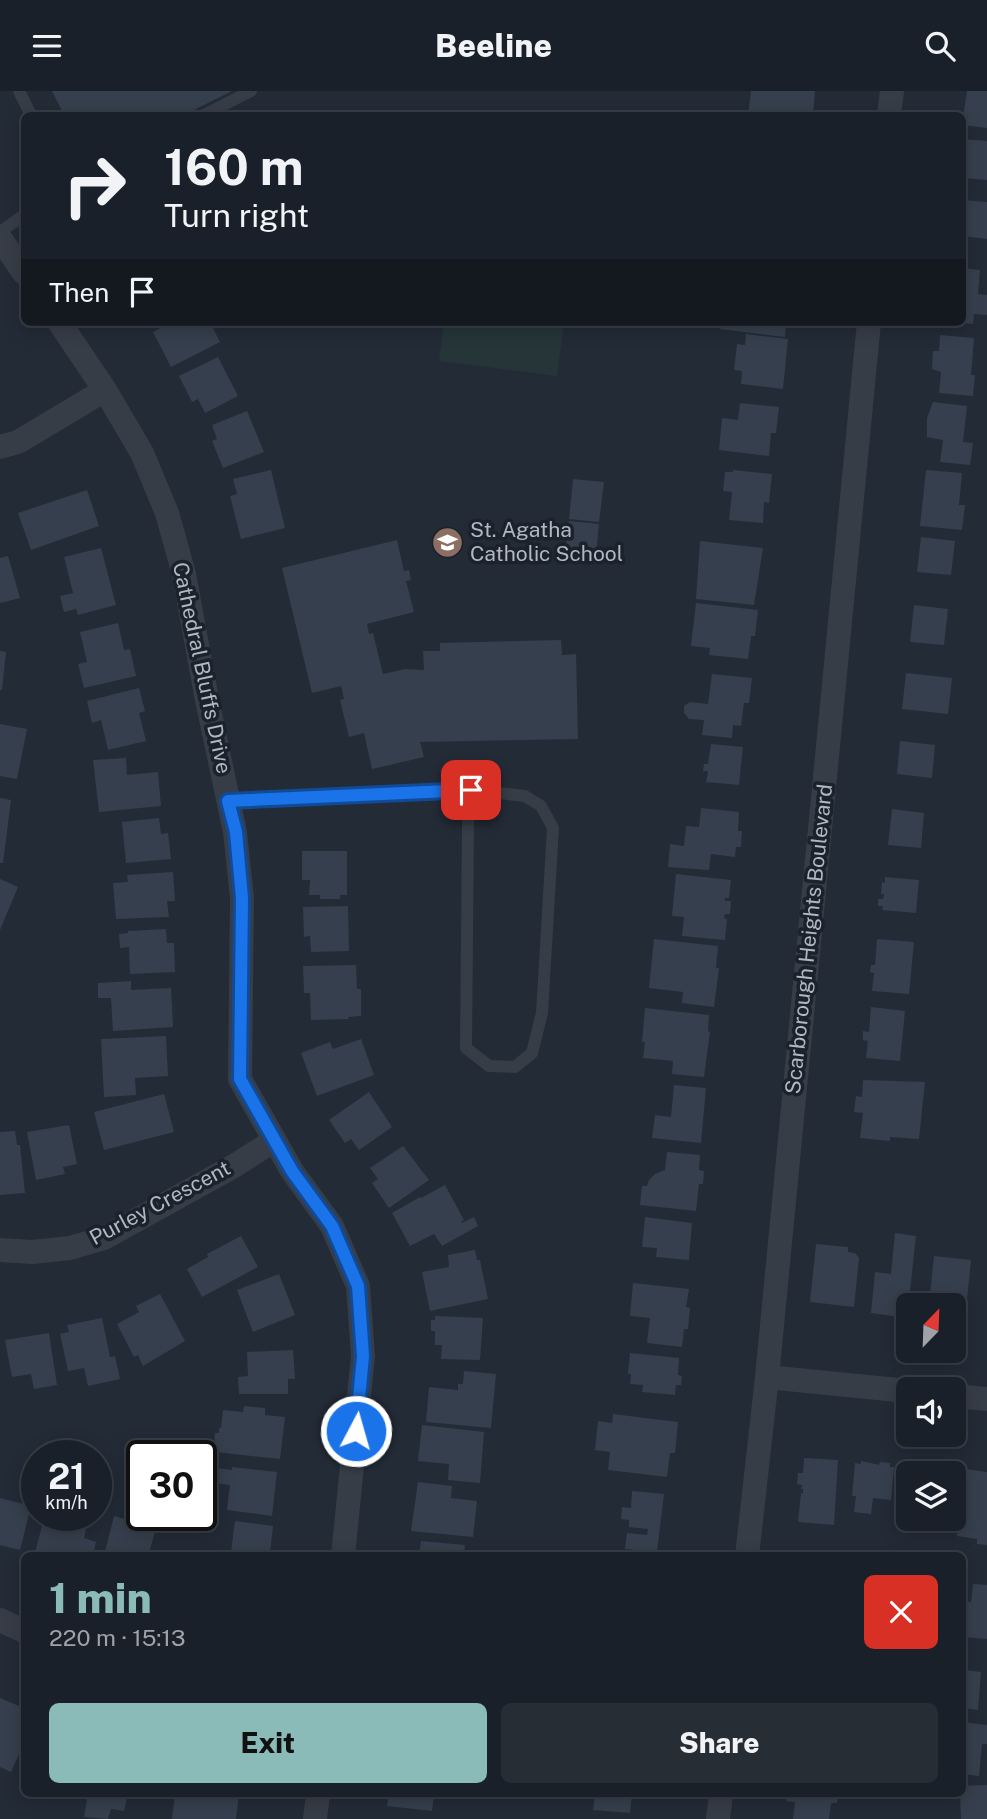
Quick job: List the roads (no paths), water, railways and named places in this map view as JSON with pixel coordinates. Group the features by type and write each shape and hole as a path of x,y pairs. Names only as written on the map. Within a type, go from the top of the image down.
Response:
{"street":[{"path":"889,112 892,91"},
{"path":"0,238 21,269"},
{"name":"Cathedral Bluffs Drive","path":"62,326 105,390 142,453 167,513 184,574 236,832 242,898 240,1079 273,1141 332,1226 358,1286 363,1356 342,1552"},
{"name":"Scarborough Heights Boulevard","path":"747,1552 767,1377 869,326"},
{"path":"0,447 18,442 105,390"},
{"name":"Purley Crescent","path":"0,1250 32,1252 70,1248 104,1238 234,1166 273,1141"},
{"path":"767,1377 896,1390"},
{"path":"966,1397 987,1399"},
{"path":"0,1620 21,1630"},
{"path":"315,1819 318,1797"},
{"path":"718,1819 721,1797"}],"lane":[{"path":"19,91 30,112"},
{"path":"210,112 251,91"},
{"path":"0,232 21,217"},
{"path":"228,801 471,790 525,796 541,806 553,828 542,1013 532,1053 515,1067 489,1066 466,1048 468,824 471,790"}],"place":[{"name":"St. Agatha Catholic School","path":"447,542"}]}
